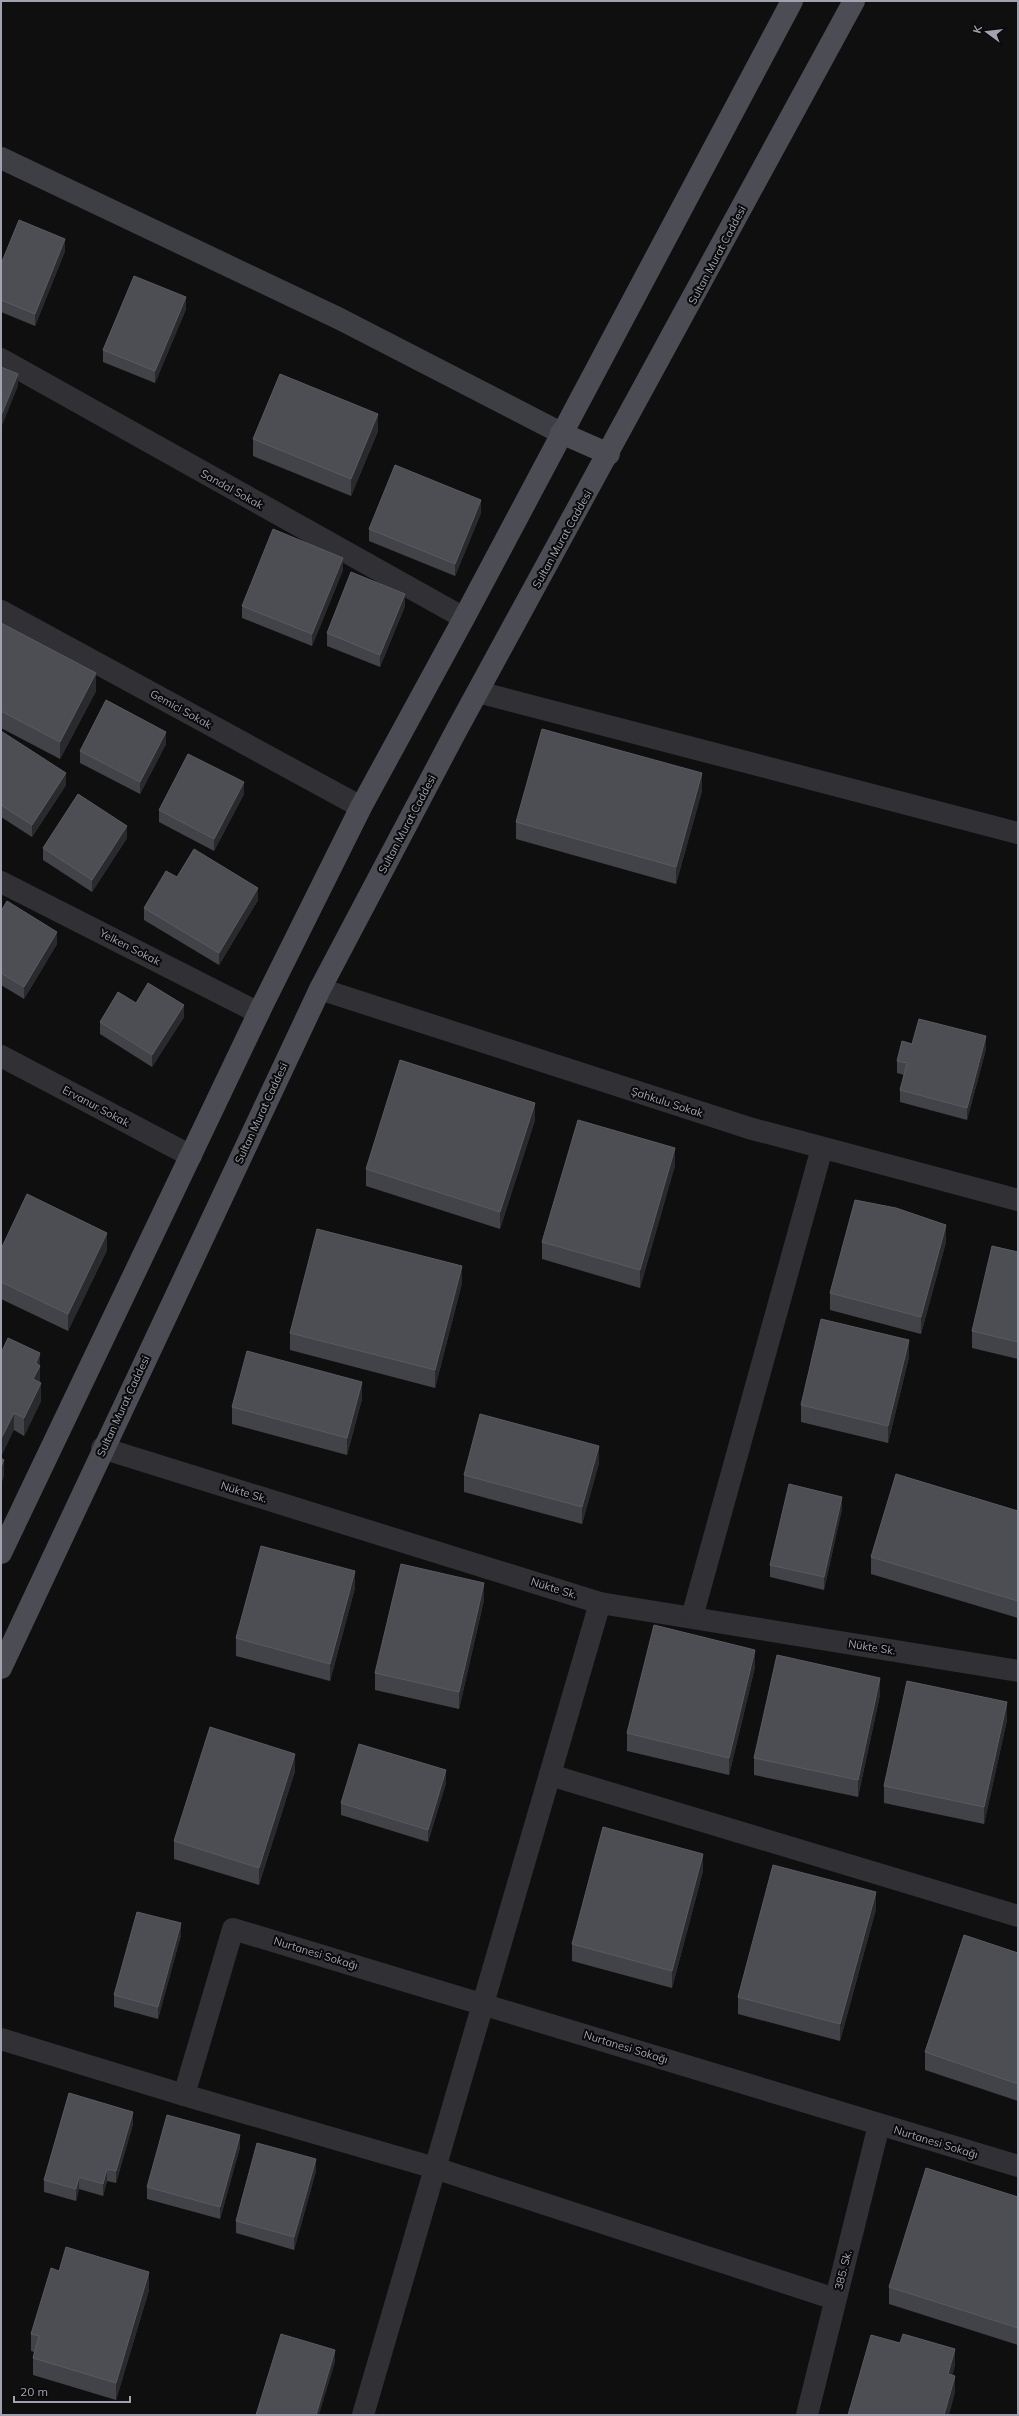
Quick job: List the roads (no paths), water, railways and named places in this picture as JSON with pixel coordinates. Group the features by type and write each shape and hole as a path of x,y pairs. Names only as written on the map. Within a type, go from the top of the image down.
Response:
{"main road":[{"path":"1,1553 259,1013 361,807 464,618 792,1"},
{"name":"Sultan Murat Caddesi","path":"1,1668 102,1448 320,989 478,692 609,454 854,1"},
{"path":"1,158 340,319 561,433 609,454"}],"street":[{"name":"Sandal Sokak","path":"1,359 464,618"},
{"name":"Gemici Sokak","path":"1,610 361,807"},
{"path":"478,692 1018,834"},
{"name":"Yelken Sokak","path":"1,882 259,1013"},
{"name":"Şahkulu Sokak","path":"320,989 749,1128 1018,1200"},
{"name":"Ervanur Sokak","path":"1,1056 191,1156"},
{"path":"692,1617 822,1148"},
{"name":"Nükte Sk.","path":"102,1448 600,1603 1018,1671"},
{"path":"363,2415 600,1603"},
{"path":"550,1775 1018,1916"},
{"name":"Nurtanesi Sokağı","path":"184,2096 233,1929 483,2003 1018,2166"},
{"path":"1,2039 184,2096 435,2168 835,2299"},
{"name":"385. Sk.","path":"806,2415 879,2124"}]}
